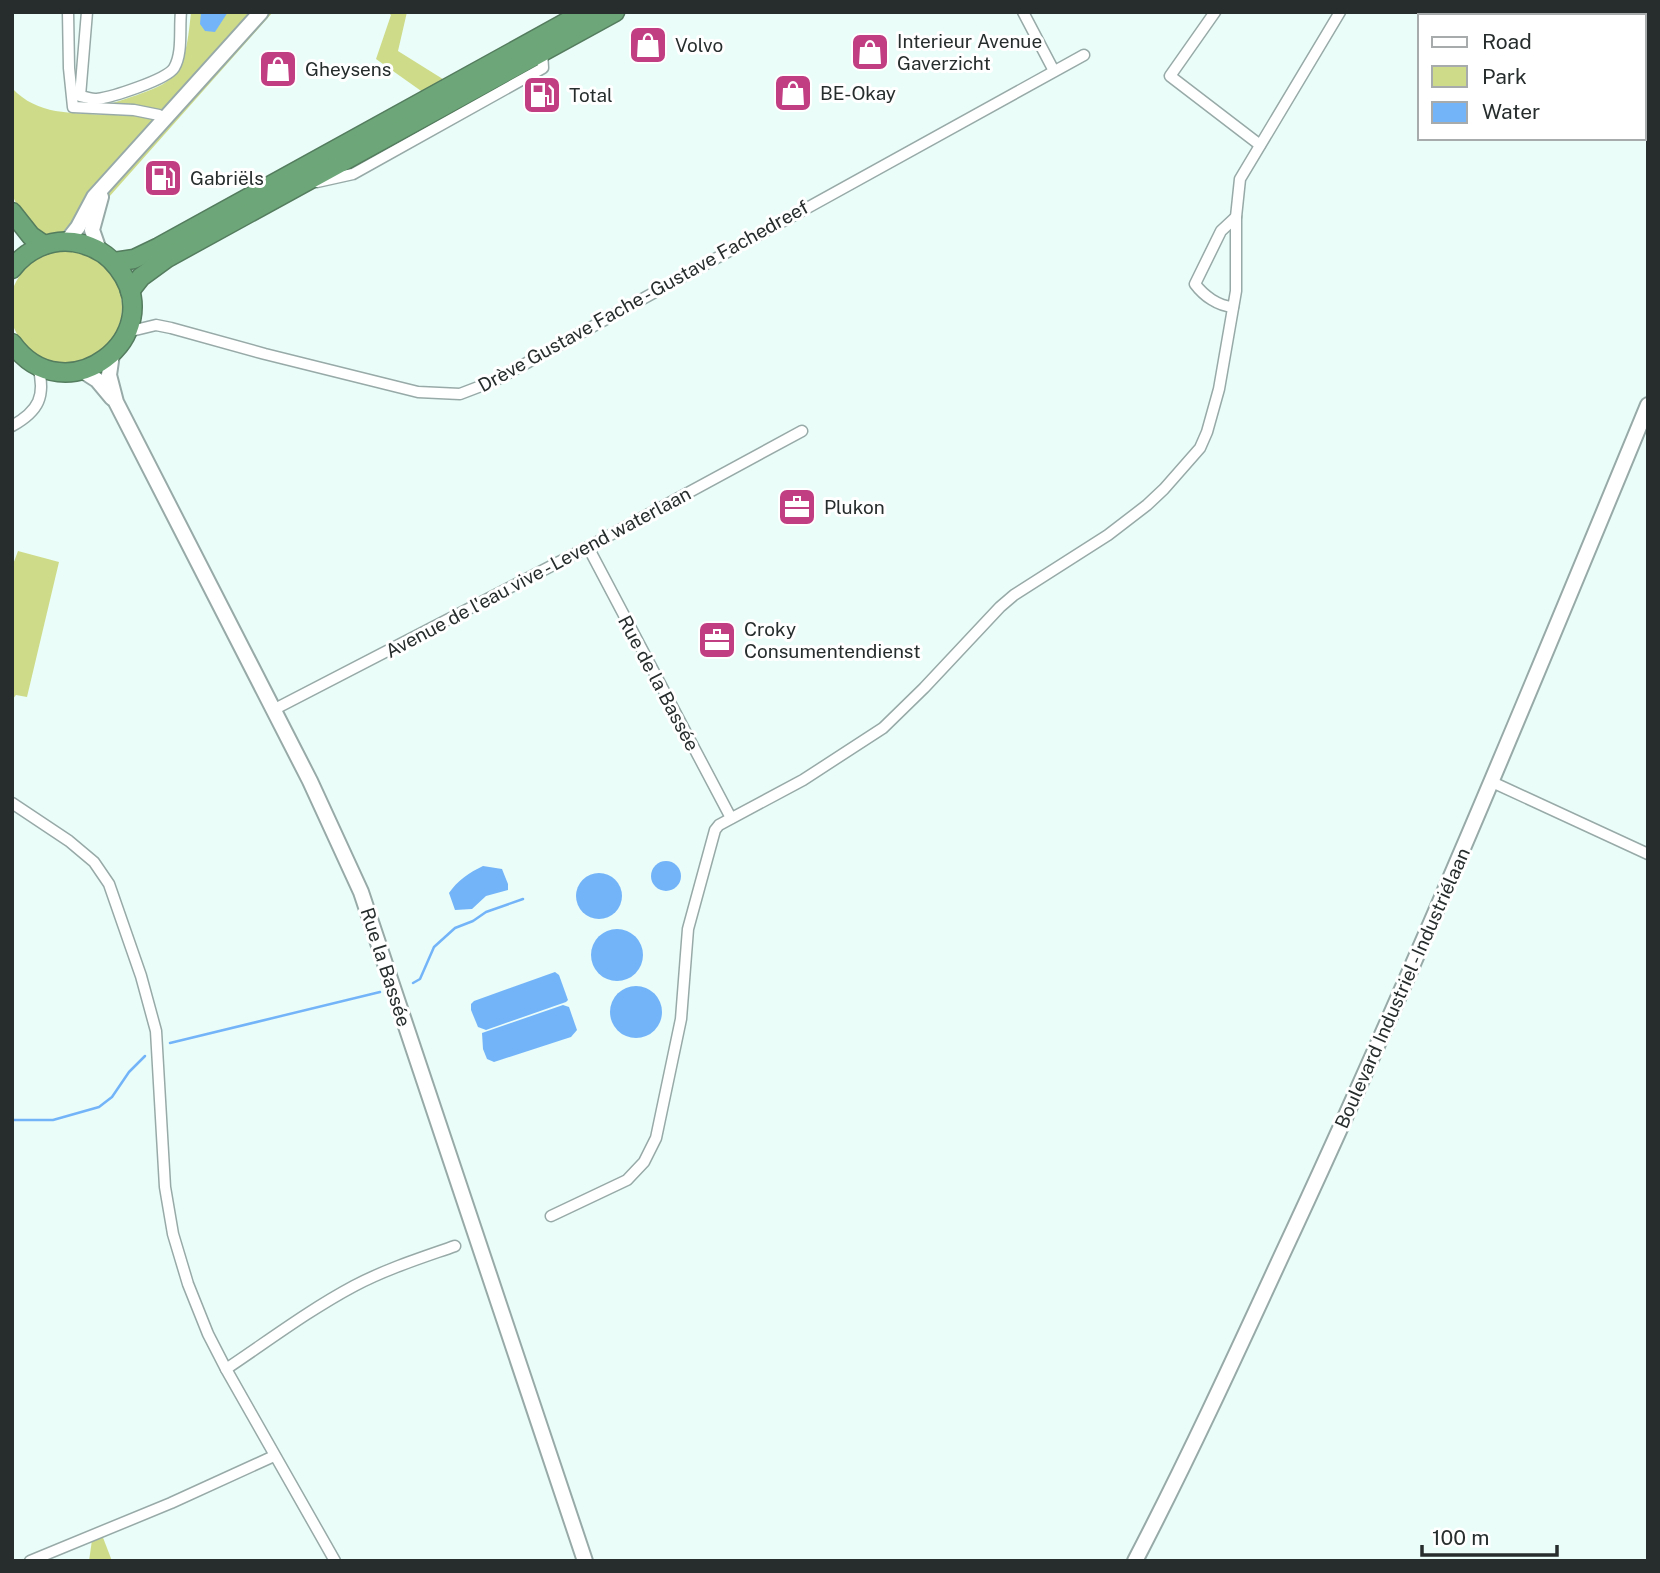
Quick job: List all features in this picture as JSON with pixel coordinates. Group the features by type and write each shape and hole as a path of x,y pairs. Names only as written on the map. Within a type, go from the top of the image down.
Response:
{"highway":[{"path":"114,262 134,259 159,247 585,12"},
{"path":"130,291 157,263 615,12"},
{"path":"12,212 31,236 44,245"},
{"path":"14,259 44,245 67,241 88,245 114,262 125,276 132,310 127,332 112,354 98,365 83,371 60,373 38,366 15,349"}],"main road":[{"path":"67,241 78,228 94,197 261,12"},
{"path":"99,250 92,230 93,220 108,183"},
{"name":"Rue la Bassée","path":"112,354 109,375 116,402 310,781 361,892 585,1561"},
{"name":"Rue la Bassée","path":"83,371 97,380 116,402"},
{"name":"Boulevard Industriel - Industriélaan","path":"1135,1561 1177,1480 1362,1083 1492,782 1648,405"}],"street":[{"path":"68,12 76,97"},
{"path":"87,12 73,107 147,112 159,115 163,120"},
{"path":"76,97 104,98 168,73 178,56 181,12"},
{"path":"1023,12 1054,71"},
{"path":"1215,12 1170,76 1260,145"},
{"path":"551,1216 626,1180 644,1162 651,1150 680,1029 688,929 715,830 731,818 803,780 883,728 1000,607 1014,595 1108,535 1164,489 1199,448 1207,432 1219,389 1236,291 1240,179 1340,12"},
{"name":"Drève Gustave Fache - Gustave Fachedreef","path":"127,332 156,325 418,392 460,394 494,381 1084,55"},
{"path":"1233,307 1225,307 1215,302 1195,284 1221,231 1237,217"},
{"name":"Drève Gustave Fache - Gustave Fachedreef","path":"132,310 146,320 165,327"},
{"path":"38,366 44,390"},
{"path":"12,426 31,414 44,390 60,373"},
{"name":"Avenue de l'eau vive - Levend waterlaan","path":"273,710 588,547 802,431"},
{"name":"Rue de la Bassée","path":"588,547 731,818"},
{"path":"1492,782 1648,854"},
{"path":"12,803 69,841 94,862 108,884 141,976 156,1031 165,1187 173,1234 188,1284 208,1334 226,1369 335,1561"},
{"path":"226,1369 318,1306 354,1286 393,1268 455,1246"},
{"path":"30,1561 171,1503 274,1456"}],"green space":[{"path":"191,12 273,12 109,197 101,213 99,229 74,219 62,233 44,235 22,215 12,195 12,88 33,104 44,108 68,113 106,115 110,104 149,91 172,77 185,54"},
{"path":"388,12 407,12 398,51 446,81 424,93 376,59 391,15"},
{"path":"66,251 87,256 105,268 117,286 122,307 117,328 105,346 87,358 66,363 45,358 27,346 15,328 10,307 15,286 27,268 45,256"},
{"path":"18,551 59,562 27,697 16,695 12,700 12,567"},
{"path":"102,1535 112,1561 89,1561 92,1540"}],"water":[{"path":"201,12 228,12 215,32 205,31 200,24"},
{"path":"666,861 672,862 680,870 680,882 672,890 666,891 660,890 652,882 651,876 652,870 660,862"},
{"path":"483,866 502,869 508,890 486,896 472,909 455,910 449,893 464,877"},
{"path":"599,873 615,880 622,896 615,912 599,919 583,912 576,896 583,880"},
{"path":"617,929 636,936 643,955 636,974 617,981 598,974 591,955 598,936"},
{"path":"555,972 559,975 568,1000 566,1002 486,1030 478,1027 471,1010 474,1001"},
{"path":"636,986 646,988 654,994 660,1002 660,1022 654,1030 646,1036 636,1038 626,1036 618,1030 612,1022 610,1012 612,1002 618,994 626,988"},
{"path":"563,1005 569,1007 577,1030 571,1037 494,1062 487,1059 482,1033"}],"waterway":[{"path":"413,983 420,979 434,947 455,928 486,912 523,899"},
{"path":"170,1043 380,992"},
{"path":"12,1120 53,1120 99,1107 112,1097 129,1072 145,1056"}],"place":[{"name":"Volvo","path":"648,45"},
{"name":"Interieur Avenue Gaverzicht","path":"870,52"},
{"name":"Gheysens","path":"278,69"},
{"name":"BE-Okay","path":"793,93"},
{"name":"Total","path":"542,95"},
{"name":"Gabriëls","path":"163,178"},
{"name":"Plukon","path":"797,507"},
{"name":"Croky Consumentendienst","path":"717,640"}]}
